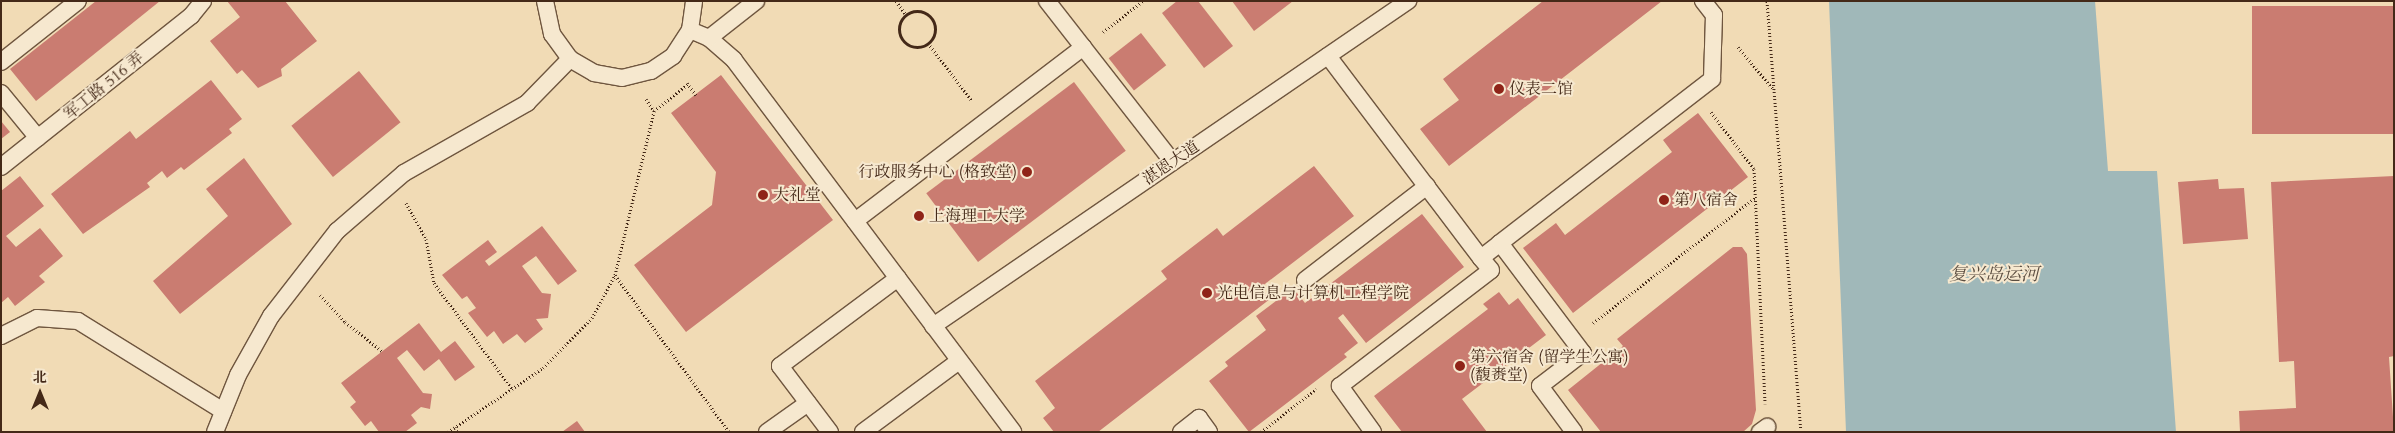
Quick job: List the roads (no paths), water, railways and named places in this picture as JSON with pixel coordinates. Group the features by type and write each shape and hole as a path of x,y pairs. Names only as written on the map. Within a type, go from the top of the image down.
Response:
{"lane":[{"path":"1,62 78,1"},
{"name":"军工路 516 弄","path":"1,167 191,16 203,1"},
{"path":"545,1 552,34 570,59 594,73 622,78 643,73 673,56 690,30 694,1"},
{"path":"709,38 756,1"},
{"path":"1047,1 1173,162"},
{"name":"湛恩大道","path":"933,326 1408,1"},
{"path":"1481,258 1712,79 1714,15 1703,1"},
{"path":"690,30 709,38 734,60 1013,432"},
{"path":"855,221 1083,47"},
{"path":"1328,56 1491,270 1340,386 1373,432"},
{"path":"216,432 222,411 271,316 301,274 338,231 391,182 527,103 570,59"},
{"path":"1,93 38,138"},
{"path":"1306,280 1427,186"},
{"path":"1500,243 1583,353 1540,386 1574,432"},
{"path":"830,432 780,366 898,278"},
{"path":"1,336 37,318 78,322 222,411"},
{"path":"863,432 959,360"},
{"path":"767,432 808,404"},
{"path":"1181,432 1199,418 1209,432"}],"water":[{"name":"复兴岛运河","path":"1829,1 2095,1 2108,171 2157,171 2176,432 1846,432"}],"place":[{"name":"仪表二馆","path":"1499,89"},
{"name":"行政服务中心 (格致堂)","path":"1027,172"},
{"name":"大礼堂","path":"763,195"},
{"name":"第八宿舍","path":"1664,200"},
{"name":"上海理工大学","path":"919,216"},
{"name":"光电信息与计算机工程学院","path":"1207,293"},
{"name":"第六宿舍 (留学生公寓) (馥赉堂)","path":"1460,366"}]}
